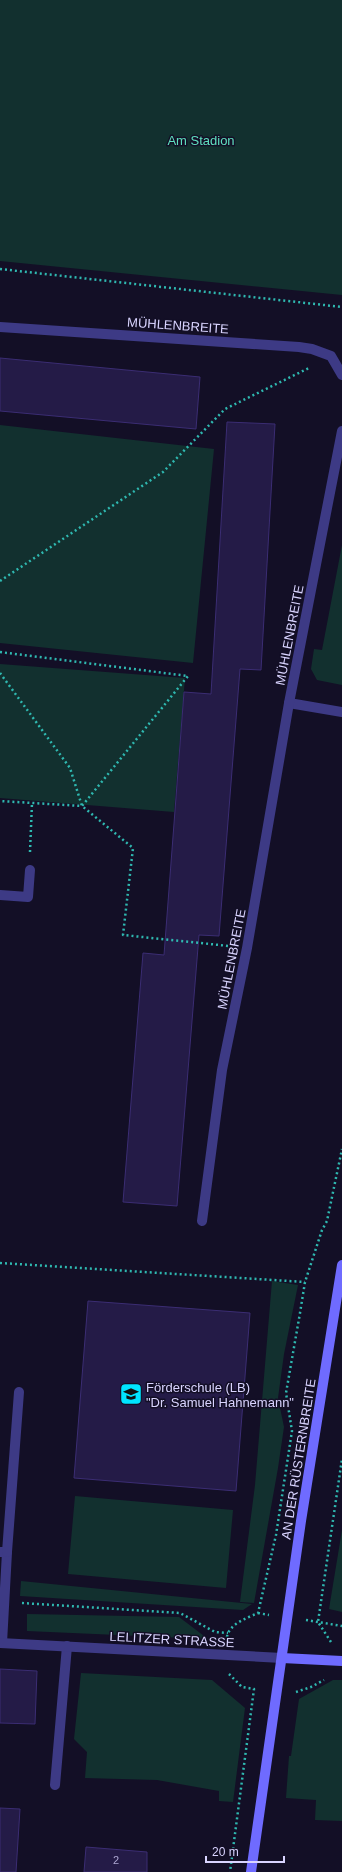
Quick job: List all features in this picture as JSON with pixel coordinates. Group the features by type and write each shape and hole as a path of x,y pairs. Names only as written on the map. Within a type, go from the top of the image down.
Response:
{"main road":[{"name":"AN DER RÜSTERNBREITE","path":"251,1872 301,1521 342,1265"},
{"name":"LELITZER STRASSE","path":"282,1658 342,1661"}],"street":[{"name":"MÜHLENBREITE","path":"0,327 300,347 312,349 331,356"},
{"path":"331,356 342,375"},
{"name":"MÜHLENBREITE","path":"202,1221 222,1070 247,948 289,703 342,431"},
{"name":"MÜHLENBREITE","path":"289,703 342,712"},
{"path":"0,895 28,897 30,870"},
{"path":"1,1643 4,1602 4,1552 19,1392"},
{"name":"LELITZER STRASSE","path":"1,1643 282,1658"},
{"path":"55,1785 67,1646"}],"path":[{"path":"0,269 342,307"},
{"path":"0,581 163,472 225,409 331,356"},
{"path":"0,652 188,676 82,806"},
{"path":"0,673 70,768 82,806 133,848 123,935 247,948"},
{"path":"0,801 82,806"},
{"path":"30,870 32,803"},
{"path":"230,1872 254,1689 242,1687 225,1670 228,1633 239,1622 258,1613 276,1535 292,1431 286,1393 305,1282 322,1230 327,1221 342,1149"},
{"path":"0,1263 305,1282"},
{"path":"294,1700 295,1692 311,1687 328,1677 332,1645 318,1622 342,1459"},
{"path":"4,1602 180,1613 215,1632 228,1633"}],"green space":[{"name":"Am Stadion","path":"0,0 342,0 342,295 0,261"},
{"path":"0,425 214,449 193,663 0,643"},
{"path":"342,545 342,685 317,680 311,669 314,649 322,650"},
{"path":"0,664 185,678 174,812 0,798"},
{"path":"272,1281 298,1285 284,1354 278,1398 284,1427 254,1603 240,1602 255,1485"},
{"path":"75,1496 233,1510 226,1588 68,1574"},
{"path":"342,1530 342,1612 329,1609"},
{"path":"21,1581 252,1604 243,1610 20,1596"},
{"path":"27,1614 179,1617 208,1639 27,1631"},
{"path":"81,1673 212,1680 245,1708 233,1802 219,1801 219,1791 157,1780 85,1778 87,1752 74,1739"},
{"path":"333,1680 342,1680 342,1821 315,1820 316,1800 286,1798 289,1756 291,1756 299,1699"}],"building":[{"path":"0,358 200,377 196,429 0,411"},
{"path":"227,422 275,424 261,670 240,669 219,936 199,935 177,1206 123,1202 143,953 164,955 184,692 211,694"},
{"path":"88,1301 250,1313 236,1491 74,1478"},
{"path":"0,1669 37,1671 35,1724 0,1723"},
{"path":"0,1808 20,1809 16,1872 0,1872"},
{"path":"86,1847 147,1852 147,1872 84,1872"}],"place":[{"name":"Förderschule (LB) \"Dr. Samuel Hahnemann\"","path":"131,1394"}]}
